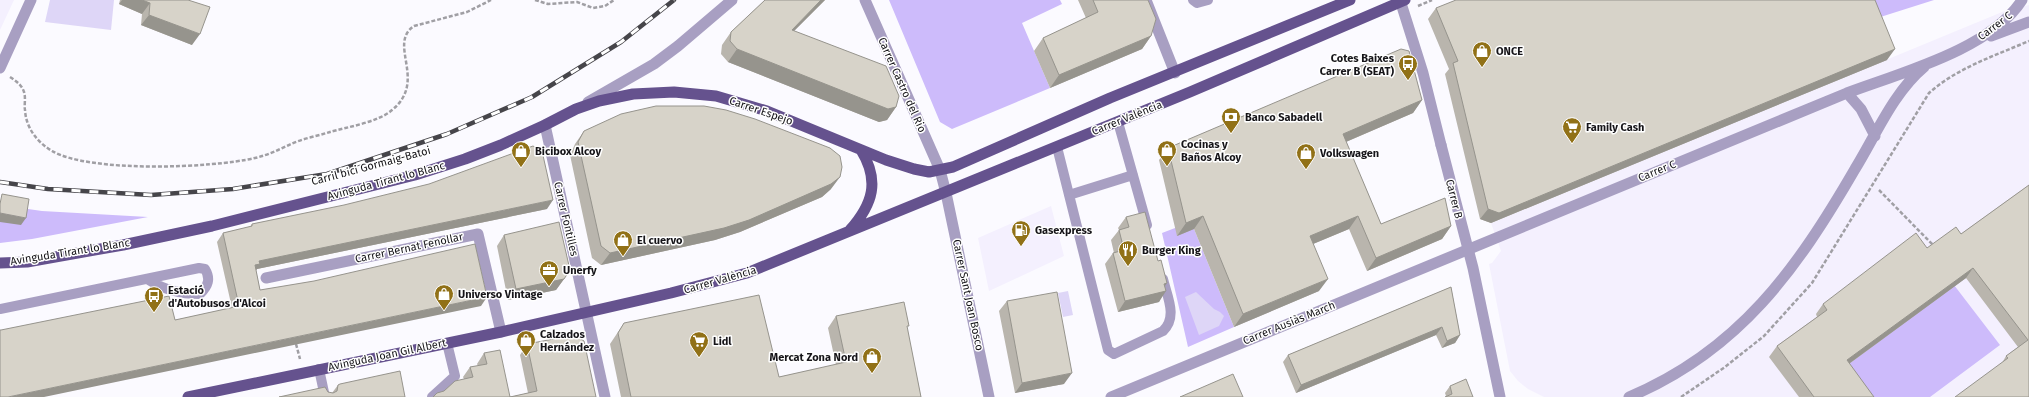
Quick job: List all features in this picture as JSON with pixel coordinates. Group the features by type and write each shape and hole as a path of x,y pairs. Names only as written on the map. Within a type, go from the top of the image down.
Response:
{"main road":[{"path":"940,170 953,167 1110,98 1175,73 1350,0"},
{"name":"Carrer València","path":"587,312 746,274 1118,122 1402,1"},
{"name":"Carrer Espejo","path":"576,109 607,99 633,94 655,92 699,93 738,101 767,111 861,150 914,169 929,172 940,170"},
{"name":"Avinguda Tirant lo Blanc","path":"0,263 27,262 212,226 415,174 465,159 546,125 576,109"},
{"name":"Carrer València","path":"848,232 860,219 870,199 872,177 870,164 861,150"},
{"name":"Avinguda Joan Gil Albert","path":"188,397 218,394 319,370 587,312"}],"street":[{"path":"3,66 31,0"},
{"name":"Avinguda Tirant lo Blanc","path":"576,109 654,64 688,38 732,0"},
{"name":"Carrer Castro del Rio","path":"865,0 940,170"},
{"path":"1146,0 1175,73"},
{"name":"Carrer C","path":"1970,44 2013,14 2022,0"},
{"name":"Carrer B","path":"1402,1 1423,73 1467,250 1473,268 1500,397"},
{"name":"Carrer C","path":"1467,250 1847,93 2029,22"},
{"name":"Carrer C","path":"1629,397 1660,384 1708,354 1747,319 1805,251 1838,199 1902,89 1929,62"},
{"path":"1847,93 1861,109 1875,136"},
{"name":"Carrer Fontilles","path":"546,125 605,397"},
{"path":"940,170 946,193"},
{"name":"Carrer Sant Joan Bosco","path":"946,193 989,397"},
{"name":"Carrer Bernat Fenollar","path":"266,278 478,234 500,332"},
{"name":"Carrer Ausiàs March","path":"1111,397 1467,250"}],"lane":[{"path":"1193,0 1197,3 1208,0"},
{"path":"1118,122 1150,234"},
{"path":"1057,147 1108,350 1111,353 1114,354 1163,331 1168,327 1172,312 1161,272"},
{"path":"1070,195 1133,175"},
{"path":"0,309 149,280 199,268 205,269 209,276 207,286 200,294 186,294 173,291 157,285 149,280"},
{"path":"432,397 456,376 447,343"},
{"path":"319,370 325,397"}],"path":[{"path":"3,66 21,86 24,93 25,112 30,131 44,146 54,152 75,159 131,166 178,167 228,162 268,154 290,144 386,114 403,99 409,84 404,42 409,30 414,26 467,12 491,0"},
{"path":"535,0 548,4 576,1 593,8 605,6 614,0"},
{"path":"1976,64 2029,41"},
{"path":"1879,190 1935,247"}],"shaded area":[{"path":"0,0 14,0 0,30"},
{"path":"50,0 114,0 111,30 45,22"},
{"path":"889,0 1060,0 1062,4 1022,23 1050,88 952,129 940,122"},
{"path":"1864,0 1934,0 1871,20"},
{"path":"2029,5 2029,397 1544,397 1528,389 1518,381 1510,371 1489,264 1492,263 1501,251 1491,223 2007,10"},
{"path":"0,205 42,211 148,217 32,239 0,243"},
{"name":"Gasexpress","path":"1051,206 1064,256 989,291 978,238"},
{"path":"1175,228 1194,229 1234,327 1188,347 1162,233"},
{"path":"1954,285 2000,345 1930,397 1869,397 1846,366"},
{"path":"1068,291 1073,315 1063,317 1058,293"},
{"path":"1196,292 1224,316 1219,326 1199,335 1185,297"}],"building":[{"path":"142,0 188,0 210,7 200,34 149,15 150,3"},
{"path":"765,0 821,0 792,30 886,66 899,96 896,107 888,109 737,49 730,41 731,32"},
{"path":"1093,0 1148,0 1156,19 1151,36 1059,75 1043,38 1098,12"},
{"name":"Family Cash","path":"1456,0 1875,0 1895,49 1499,213 1488,209 1453,63 1458,61 1436,8"},
{"path":"1401,49 1409,51 1422,100 1343,134 1381,224 1445,198 1451,226 1376,258 1358,216 1310,236 1328,279 1243,314 1203,216 1186,223 1168,148"},
{"path":"656,106 704,106 726,110 755,119 830,148 840,156 842,167 840,177 831,184 749,220 724,228 610,253 601,246 578,142 584,131 621,114"},
{"path":"533,146 542,151 553,200 259,261 260,264 255,265 260,290 314,281 475,244 487,297 8,397 0,397 0,330 169,296 175,320 239,306 223,233 252,226 252,224 344,205 429,184"},
{"path":"2029,185 2029,397 1955,397 2008,358 2006,356 2028,340 1973,268 1847,360 1874,397 1814,397 1777,346 1827,310 1823,304 1916,233 1927,248 1956,227 1961,234"},
{"path":"2,194 29,199 26,218 0,213"},
{"name":"Burger King","path":"1145,212 1158,261 1161,260 1167,283 1164,284 1166,291 1125,301 1113,253 1124,250 1119,230 1129,227 1126,217"},
{"path":"559,222 570,270 564,279 516,289 504,235"},
{"path":"1451,287 1460,335 1447,341 1442,327 1301,385 1288,355"},
{"path":"1057,292 1072,373 1022,383 1007,301"},
{"path":"759,295 779,377 846,362 836,316 904,302 909,326 907,326 921,397 631,397 618,333 624,323"},
{"path":"575,335 584,341 596,397 510,397 537,391 527,344"},
{"path":"500,350 510,397 433,397 437,393 444,391 455,381 473,377 470,367 487,364 484,353"},
{"path":"400,371 405,397 279,397 325,387 328,392 333,393 337,391 338,385 340,384"},
{"path":"1233,374 1243,397 1180,397"},
{"path":"1466,379 1473,397 1445,397 1452,394 1450,386"}],"railway":[{"path":"0,182 48,189 151,195 233,189 327,174 447,134 532,97 621,42 674,0"}],"place":[{"name":"ONCE","path":"1482,68"},
{"name":"Cotes Baixes Carrer B (SEAT)","path":"1408,81"},
{"name":"Banco Sabadell","path":"1231,134"},
{"name":"Family Cash","path":"1572,144"},
{"name":"Cocinas y Baños Alcoy","path":"1167,167"},
{"name":"Bicibox Alcoy","path":"521,168"},
{"name":"Volkswagen","path":"1306,170"},
{"name":"Gasexpress","path":"1021,247"},
{"name":"El cuervo","path":"623,257"},
{"name":"Burger King","path":"1128,267"},
{"name":"Unerfy","path":"549,287"},
{"name":"Universo Vintage","path":"444,311"},
{"name":"Estació d'Autobusos d'Alcoi","path":"154,313"},
{"name":"Calzados Hernández","path":"526,357"},
{"name":"Lidl","path":"699,358"},
{"name":"Mercat Zona Nord","path":"872,374"}]}
